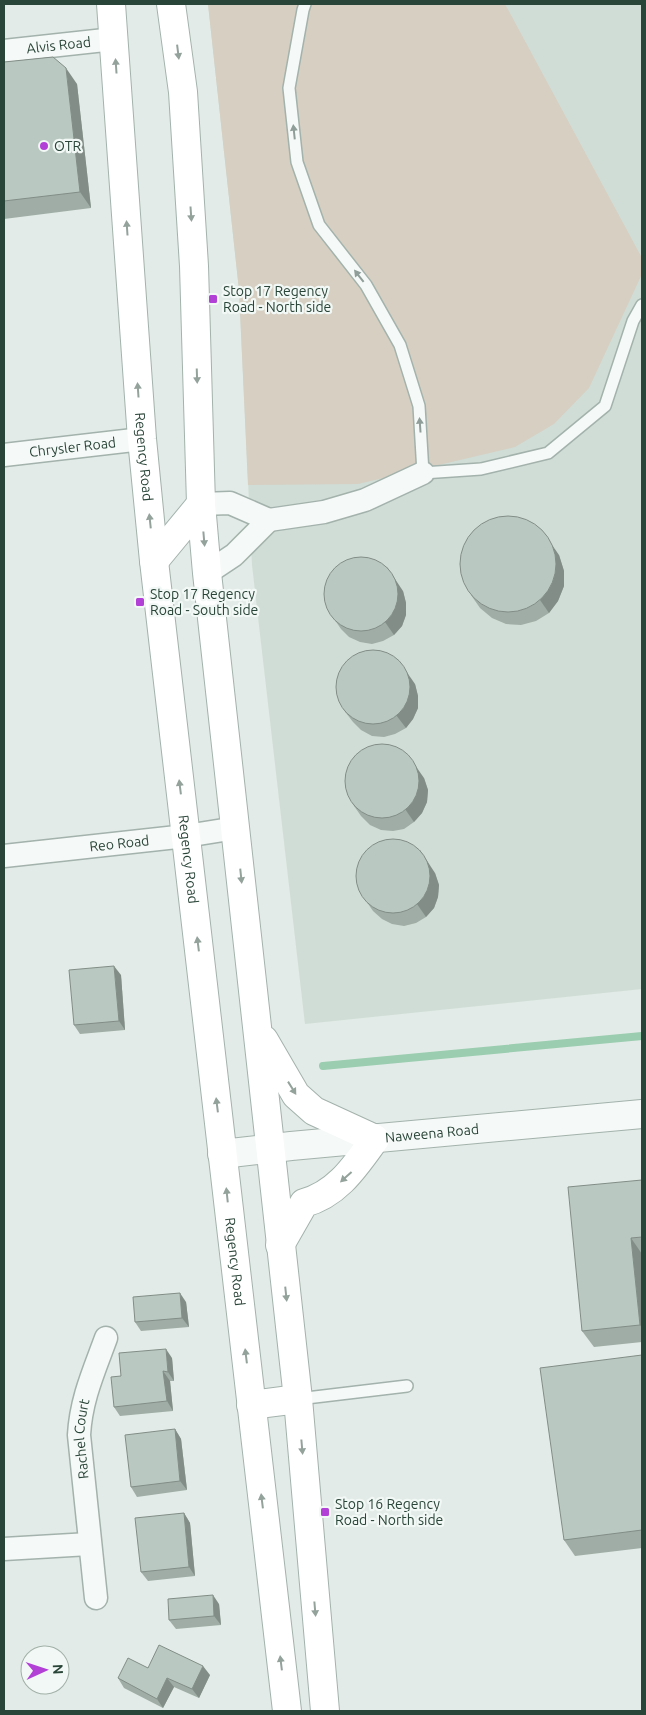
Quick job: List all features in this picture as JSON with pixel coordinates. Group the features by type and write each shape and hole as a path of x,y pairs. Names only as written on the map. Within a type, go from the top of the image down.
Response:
{"main road":[{"name":"Regency Road","path":"111,4 142,439 154,561 287,1711"},
{"path":"172,4 183,92 193,247 202,504 207,573 298,1399 325,1711"},
{"path":"154,561 202,504"},
{"path":"258,1030 296,1095 314,1111 375,1139 349,1176 316,1200 304,1203 280,1245"},
{"path":"251,1405 298,1399"}],"street":[{"name":"Alvis Road","path":"4,51 114,39"},
{"name":"Chrysler Road","path":"4,454 142,439"},
{"path":"202,504 230,502 269,520 324,512 365,500 423,473"},
{"path":"207,573 234,555 269,520"},
{"name":"Reo Road","path":"4,856 186,836 236,828"},
{"name":"Naweena Road","path":"222,1154 642,1114"},
{"name":"Rachel Court","path":"96,1598 79,1435 80,1413 87,1388 106,1338"},
{"path":"4,1549 89,1544"}],"lane":[{"path":"306,4 302,10 289,88 297,162 319,225 366,285 400,345 419,406 423,473 481,469 548,453 605,406 632,322 642,305"},
{"path":"298,1399 406,1386"}],"shaded area":[{"path":"208,4 642,4 642,989 305,1024 252,565 239,290"},
{"path":"208,4 505,4 642,258 642,274 589,388 554,424 515,447 358,484 248,485 239,290"}],"building":[{"name":"OTR","path":"53,57 66,68 80,192 4,201 4,62"},
{"path":"508,516 526,520 542,530 552,546 556,564 552,582 542,598 526,608 508,612 490,608 474,598 464,582 460,564 464,546 474,530 490,520"},
{"path":"361,557 375,560 387,568 395,580 398,594 395,608 387,620 375,628 361,631 347,628 335,620 327,608 324,594 327,580 335,568 347,560"},
{"path":"373,650 387,653 399,661 407,673 410,687 407,701 399,713 387,721 373,724 359,721 347,713 339,701 336,687 339,673 347,661 359,653"},
{"path":"382,744 396,747 408,755 416,767 419,781 416,795 408,807 396,815 382,818 368,815 356,807 348,795 345,781 348,767 356,755 368,747"},
{"path":"393,839 407,842 419,850 427,862 430,876 427,890 419,902 407,910 393,913 379,910 367,902 359,890 356,876 359,862 367,850 379,842"},
{"path":"114,966 119,1021 74,1025 69,970"},
{"path":"642,1180 642,1237 631,1238 640,1325 582,1331 568,1187"},
{"path":"180,1293 182,1318 135,1322 133,1297"},
{"path":"166,1349 168,1372 163,1371 167,1401 114,1407 111,1377 121,1376 119,1353"},
{"path":"642,1355 642,1530 564,1540 540,1368"},
{"path":"175,1429 180,1481 131,1487 125,1435"},
{"path":"184,1513 189,1567 141,1572 135,1518"},
{"path":"213,1595 214,1616 169,1620 168,1599"},
{"path":"159,1645 203,1666 192,1689 167,1678 157,1699 118,1678 128,1658 148,1668"}],"waterway":[{"path":"323,1066 642,1036"}],"place":[{"name":"OTR","path":"44,146"},
{"name":"Stop 17 Regency Road - North side","path":"213,299"},
{"name":"Stop 17 Regency Road - South side","path":"140,602"},
{"name":"Stop 16 Regency Road - North side","path":"325,1512"}]}
